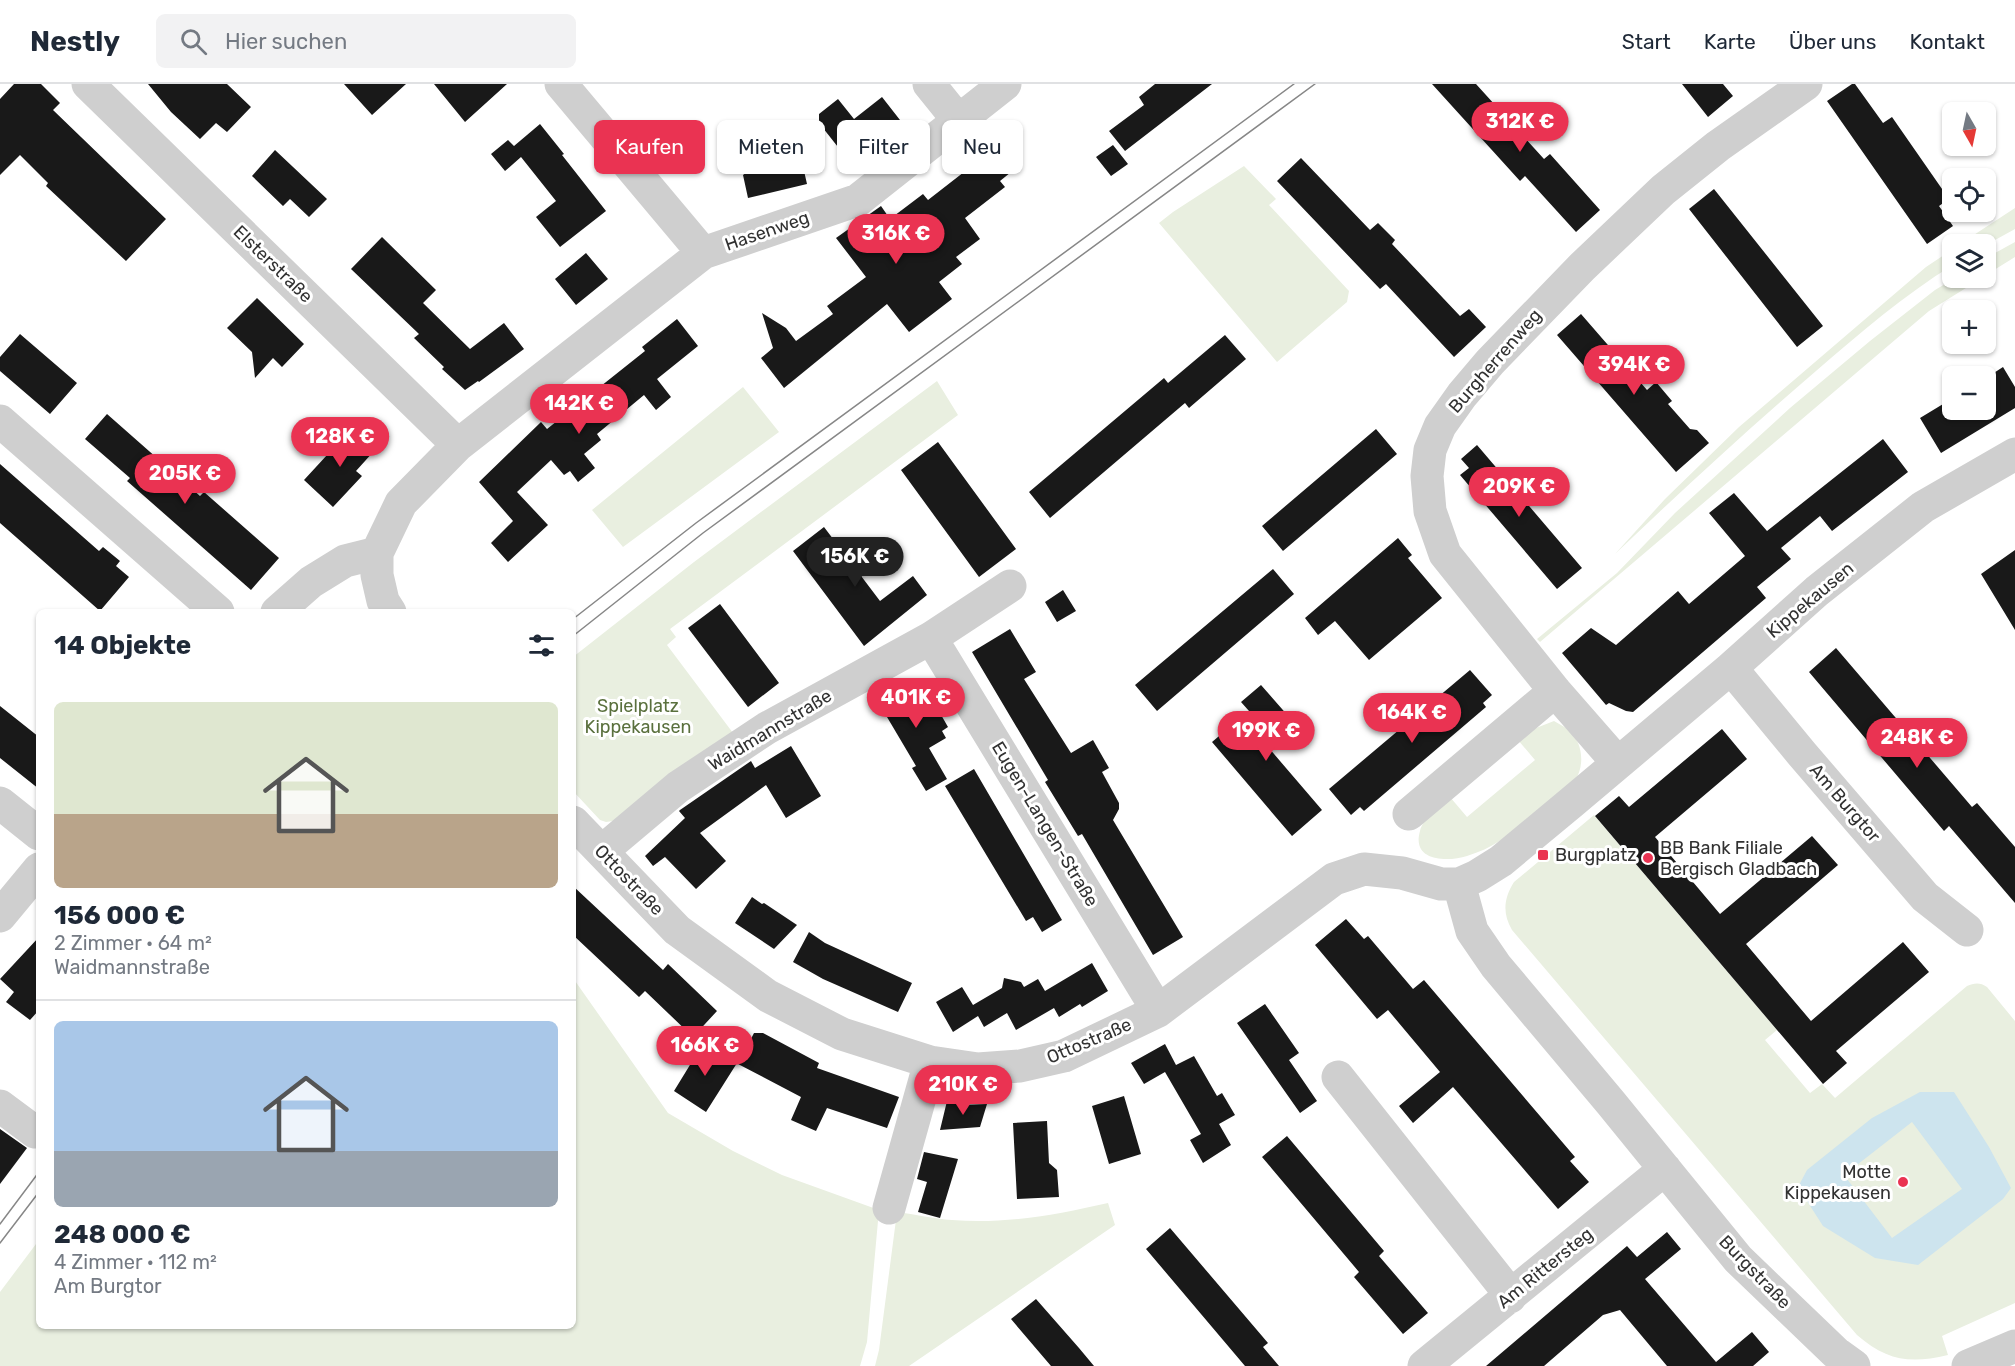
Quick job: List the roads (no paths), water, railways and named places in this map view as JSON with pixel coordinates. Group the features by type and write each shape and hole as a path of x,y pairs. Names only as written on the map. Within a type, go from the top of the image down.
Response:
{"street":[{"name":"Elsterstraße","path":"88,84 458,445"},
{"path":"561,84 703,253"},
{"path":"928,84 958,120"},
{"name":"Hasenweg","path":"958,120 1005,84"},
{"name":"Burgherrenweg","path":"1618,763 1555,692 1445,554 1430,512 1427,476 1430,450 1440,426 1462,395 1490,362 1582,267 1663,190 1718,146 1806,84"},
{"name":"Hasenweg","path":"377,553 401,502 458,445 703,253 858,200 942,133"},
{"path":"0,421 215,609"},
{"name":"Kippekausen","path":"1618,763 1731,668 1817,591 1923,507 2015,454"},
{"path":"280,609 311,582 345,561 377,553 377,575 383,601 388,609"},
{"name":"Waidmannstraße","path":"602,851 678,787 766,728 931,638 1010,586"},
{"name":"Eugen-Langen-Straße","path":"931,638 1158,1011"},
{"name":"Am Burgtor","path":"1731,668 1925,897 1967,930"},
{"path":"1409,814 1555,692"},
{"path":"1618,763 1501,861 1459,884 1472,931 1496,966 1665,1169"},
{"path":"0,803 36,832"},
{"name":"Ottostraße","path":"576,825 677,930 768,996 842,1034 930,1062 978,1068 1020,1066 1064,1056 1158,1011 1334,879 1364,869 1402,873 1441,884 1459,884"},
{"path":"0,916 36,873"},
{"path":"889,1208 930,1062"},
{"path":"1338,1077 1510,1297"},
{"path":"0,1106 35,1132"},
{"name":"Am Rittersteg","path":"1424,1366 1665,1169"},
{"name":"Burgstraße","path":"1665,1169 1738,1259 1836,1353 1854,1366"},
{"path":"1968,1366 2015,1346"}],"water":[{"path":"1920,1092 1954,1092 1989,1147 2011,1188 2003,1199 1918,1265 1875,1258 1823,1226 1798,1187 1807,1170 1872,1118","holes":["1912,1122 1962,1189 1892,1238 1844,1175"]}],"tram line":[{"path":"576,617 696,523 1294,84"},
{"path":"576,634 703,533 1315,84"},
{"path":"0,1224 36,1176"},
{"path":"0,1243 36,1196"}],"place":[{"name":"Burgplatz","path":"1543,855"},
{"name":"BB Bank Filiale Bergisch Gladbach","path":"1648,858"},
{"name":"Motte Kippekausen","path":"1903,1182"}],"park label":[{"name":"Spielplatz Kippekausen","path":"638,716"}]}
